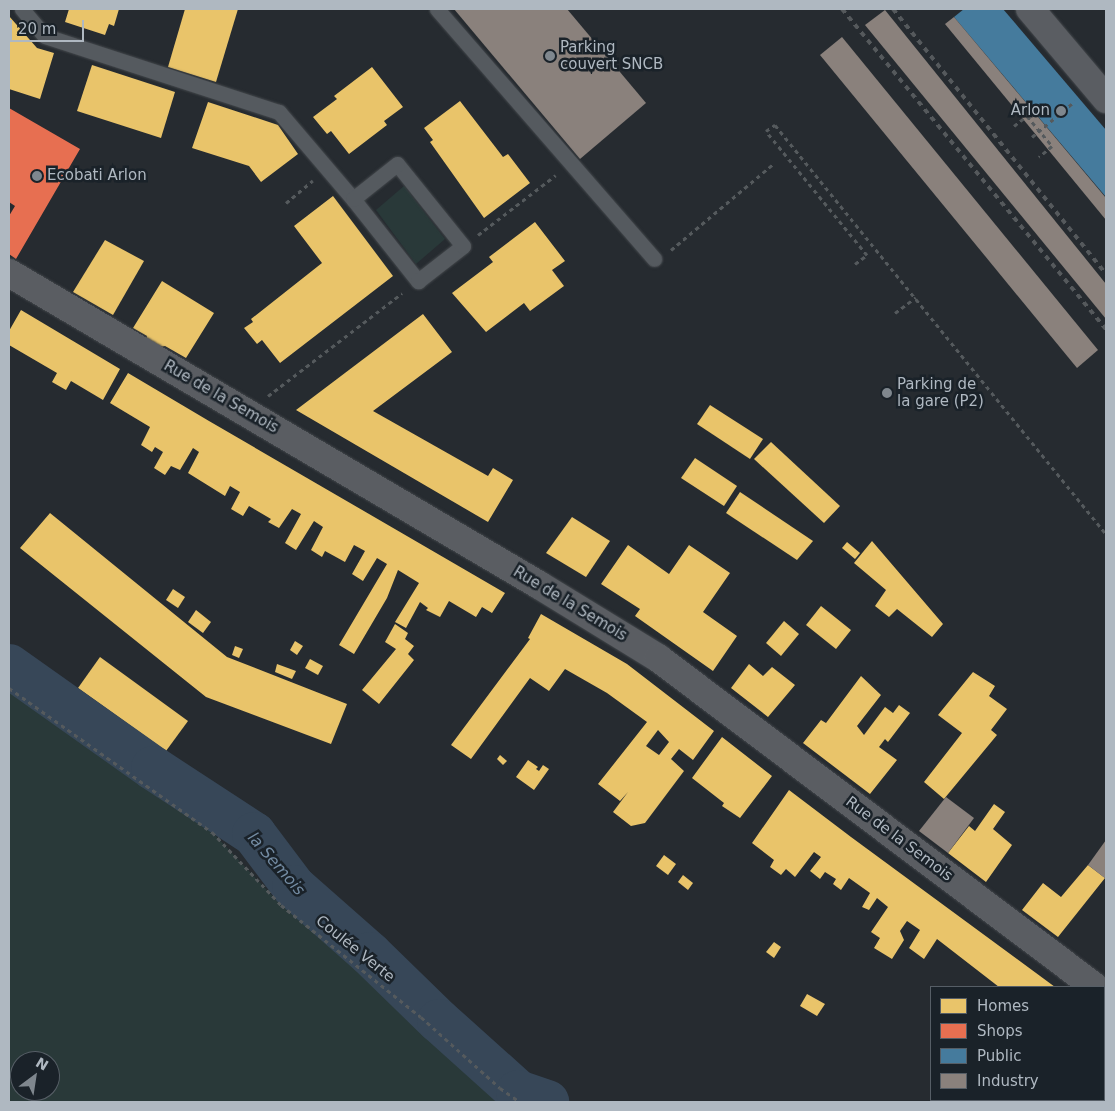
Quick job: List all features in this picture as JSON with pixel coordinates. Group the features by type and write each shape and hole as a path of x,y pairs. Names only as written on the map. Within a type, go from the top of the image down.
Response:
{"main road":[{"path":"1030,9 1106,99"},
{"name":"Rue de la Semois","path":"9,273 540,584 658,658 1095,986"}],"lane":[{"path":"22,9 46,36 279,112 354,199 418,281 463,246 397,164 354,199"},
{"path":"437,9 659,257"}],"path":[{"path":"1032,137 1079,98"},
{"path":"1014,126 1027,116 1052,146 1039,157"},
{"path":"855,264 867,255 766,131 775,125 1106,534"},
{"path":"659,257 773,164"},
{"path":"286,202 327,168"},
{"path":"463,246 559,172"},
{"path":"246,412 418,281"},
{"path":"895,313 916,297"},
{"name":"Coulée Verte","path":"9,688 212,832 281,905 421,1016 480,1071 520,1102"}],"shaded area":[{"path":"404,186 445,239 416,264 376,210"},
{"path":"9,688 212,832 281,905 421,1017 500,1088 520,1102 9,1102"}],"building: Homes":[{"path":"69,9 119,9 114,26 109,24 105,35 65,22"},
{"path":"185,9 238,9 216,82 168,67"},
{"path":"9,16 37,48 54,53 40,99 9,89"},
{"path":"92,65 175,92 161,138 77,111"},
{"path":"372,67 403,107 384,121 387,125 349,154 331,131 327,134 313,117 337,99 334,96"},
{"path":"460,101 503,157 508,154 530,183 484,218 430,142 433,140 424,128"},
{"path":"208,102 278,125 298,154 261,182 249,166 192,148"},
{"path":"333,196 393,276 280,363 262,340 257,344 244,328 253,322 251,319 322,263 294,226"},
{"path":"535,222 565,261 552,270 564,286 530,311 524,303 486,332 452,293 493,262 489,257"},
{"path":"105,240 144,261 113,315 73,292"},
{"path":"162,281 214,313 186,358 165,346 160,347 146,339 147,336 133,328"},
{"path":"21,310 120,369 103,400 71,381 66,390 52,382 57,373 9,345 9,331"},
{"path":"423,314 452,352 373,411 488,476 493,468 513,480 488,522 296,410"},
{"path":"128,373 505,593 492,613 482,607 476,617 449,601 440,617 426,610 428,608 420,602 406,628 395,622 419,583 398,570 387,598 354,654 339,645 387,564 377,558 363,581 352,574 365,551 354,545 345,562 325,551 322,557 311,550 323,527 314,521 296,550 285,543 301,514 292,509 279,528 268,522 271,519 249,506 243,516 231,509 240,492 230,486 225,496 188,473 199,452 193,448 180,470 171,466 165,475 154,468 163,452 155,447 152,452 141,445 150,427 110,403"},
{"path":"710,405 763,439 750,459 697,424"},
{"path":"771,442 840,506 824,523 754,459"},
{"path":"695,458 737,486 724,506 681,478"},
{"path":"740,492 813,541 797,560 726,513"},
{"path":"50,513 227,657 347,704 331,744 206,697 20,548"},
{"path":"572,517 610,541 586,577 546,553"},
{"path":"872,541 943,624 932,637 897,609 889,617 875,606 886,590 854,563"},
{"path":"847,542 860,553 855,559 842,548"},
{"path":"628,545 669,574 689,545 730,573 703,612 737,636 713,671 635,616 640,609 601,584"},
{"path":"173,589 185,597 178,608 166,600"},
{"path":"821,606 851,630 836,649 806,625"},
{"path":"196,610 211,622 203,633 188,622"},
{"path":"541,614 627,664 714,731 693,760 679,749 671,759 684,771 645,823 631,826 613,812 628,792 620,801 598,784 647,722 607,693 565,669 549,691 530,678 471,759 451,745 530,639 528,638","holes":["658,730 669,742 659,755 646,746"]},
{"path":"784,621 799,634 781,656 766,643"},
{"path":"395,624 408,633 405,639 414,646 408,654 414,660 379,704 362,690 396,649 385,642"},
{"path":"295,641 303,646 297,655 290,650"},
{"path":"235,646 243,649 239,658 232,655"},
{"path":"100,657 188,721 166,751 78,688"},
{"path":"310,659 323,666 318,675 305,668"},
{"path":"277,664 296,671 292,679 275,672"},
{"path":"749,664 763,676 772,667 795,685 768,717 731,688"},
{"path":"973,672 995,686 989,696 1007,709 991,730 997,735 944,799 924,782 962,733 938,715"},
{"path":"861,676 881,695 857,726 864,735 885,707 893,713 899,705 910,713 888,742 885,739 879,747 897,760 870,794 803,743 821,720 826,723"},
{"path":"722,737 772,776 740,818 722,806 724,803 692,778"},
{"path":"500,755 507,761 503,765 497,759"},
{"path":"528,760 538,767 536,769 539,771 543,765 549,769 534,790 516,777"},
{"path":"789,790 1054,986 998,986 937,939 924,959 909,948 920,930 907,921 900,931 904,940 892,959 874,948 880,938 871,932 888,907 877,898 869,910 862,907 870,893 849,878 841,890 833,884 836,879 825,872 820,879 810,871 821,857 814,852 795,877 786,869 781,875 770,867 774,860 752,843"},
{"path":"994,804 1005,812 993,829 1012,845 986,882 948,853 969,826 975,831"},
{"path":"664,855 676,864 668,875 656,866"},
{"path":"1088,865 1105,878 1058,937 1022,910 1043,883 1061,897"},
{"path":"683,875 693,883 688,890 678,882"},
{"path":"774,942 781,947 774,958 766,952"},
{"path":"807,994 825,1004 817,1016 800,1006"},
{"path":"984,1101 1022,1101 1021,1102"}],"building: Shops":[{"name":"Ecobati Arlon","path":"9,108 80,149 16,259 9,254 9,216 15,206 9,202"}],"building: Public":[{"name":"Arlon","path":"964,9 1003,9 1106,130 1106,197 954,17"}],"building: Industry":[{"name":"Parking couvert SNCB","path":"454,9 567,9 646,103 580,159"},
{"path":"885,10 1106,284 1106,319 865,25"},
{"path":"954,17 1106,198 1106,220 945,24"},
{"path":"842,37 1098,350 1077,368 820,55"},
{"path":"946,797 974,818 948,853 919,831"},
{"path":"1106,840 1106,879 1088,865"}],"waterway":[{"name":"la Semois","path":"9,666 153,768 254,834 294,887 370,954 439,1021 518,1092 547,1102"}],"railway":[{"path":"842,9 1106,329"},
{"path":"893,9 1106,274"}],"place":[{"name":"Parking couvert SNCB","path":"550,56"},
{"name":"Arlon","path":"1061,111"},
{"name":"Ecobati Arlon","path":"37,176"},
{"name":"Parking de la gare (P2)","path":"887,393"}]}
